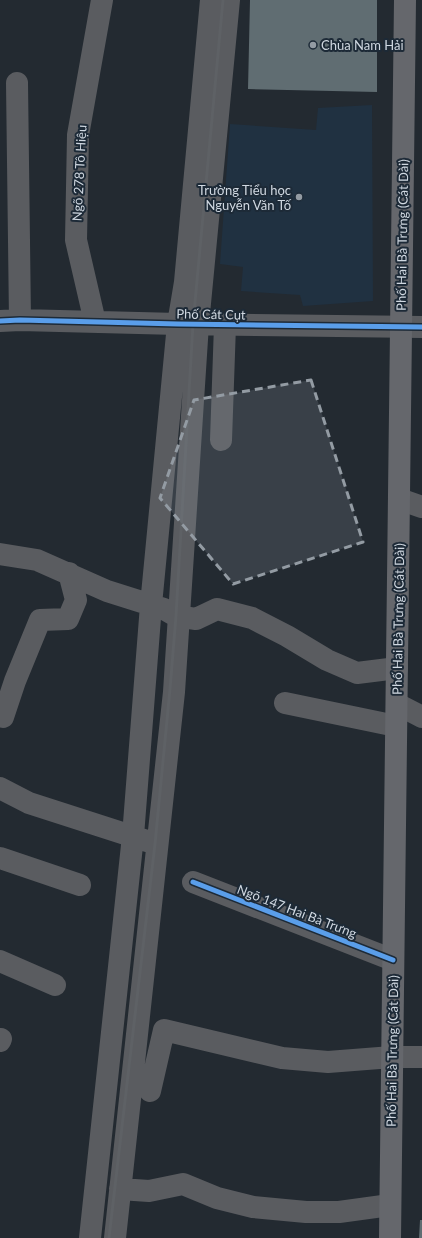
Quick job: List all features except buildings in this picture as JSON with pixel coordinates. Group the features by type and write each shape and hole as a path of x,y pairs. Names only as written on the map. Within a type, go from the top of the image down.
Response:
{"main road":[{"name":"Phố Hai Bà Trưng (Cát Dài)","path":"390,1238 399,499 412,327 405,0"}],"street":[{"name":"Ngõ 278 Tô Hiệu","path":"94,322 76,240 78,135 102,0"},
{"path":"115,1238 174,692 179,617 188,324 185,282 211,0"},
{"path":"90,1238 133,836 151,605 229,0"},
{"path":"10,320 17,83"},
{"name":"Phố Cát Cụt","path":"10,320 225,325 412,327"},
{"path":"221,440 225,325"},
{"path":"399,499 422,506"},
{"path":"0,554 37,560 107,591 164,609 179,617 196,619 217,609 252,618 287,636 327,660 357,673 397,668"},
{"path":"3,717 15,681 40,620 68,619 76,600 69,573"},
{"path":"285,702 396,726"},
{"path":"397,704 422,717"},
{"path":"0,788 29,803 158,845"},
{"path":"0,858 80,885"},
{"name":"Ngõ 147 Hai Bà Trưng","path":"193,882 393,960"},
{"path":"0,961 55,985"},
{"path":"150,1091 164,1030 282,1058 328,1062 392,1057 422,1057"},
{"path":"120,1189 150,1191 183,1184 217,1198 253,1207 306,1212 339,1212 390,1205"}],"highlighted area":[{"path":"311,380 363,542 233,584 160,498 194,400"}],"shaded area":[{"name":"Trường Tiểu học Nguyễn Văn Tố","path":"372,105 373,301 303,306 300,295 241,291 243,267 220,264 230,124 316,130 318,108"}],"railway":[{"path":"109,1238 155,844 170,689 176,616 193,324 223,0"}],"cycle path":[{"path":"0,321 20,320 178,324 422,327"},
{"path":"193,882 393,960"}],"place":[{"name":"Chùa Nam Hải","path":"313,45"},
{"name":"Trường Tiểu học Nguyễn Văn Tố","path":"299,197"}]}
